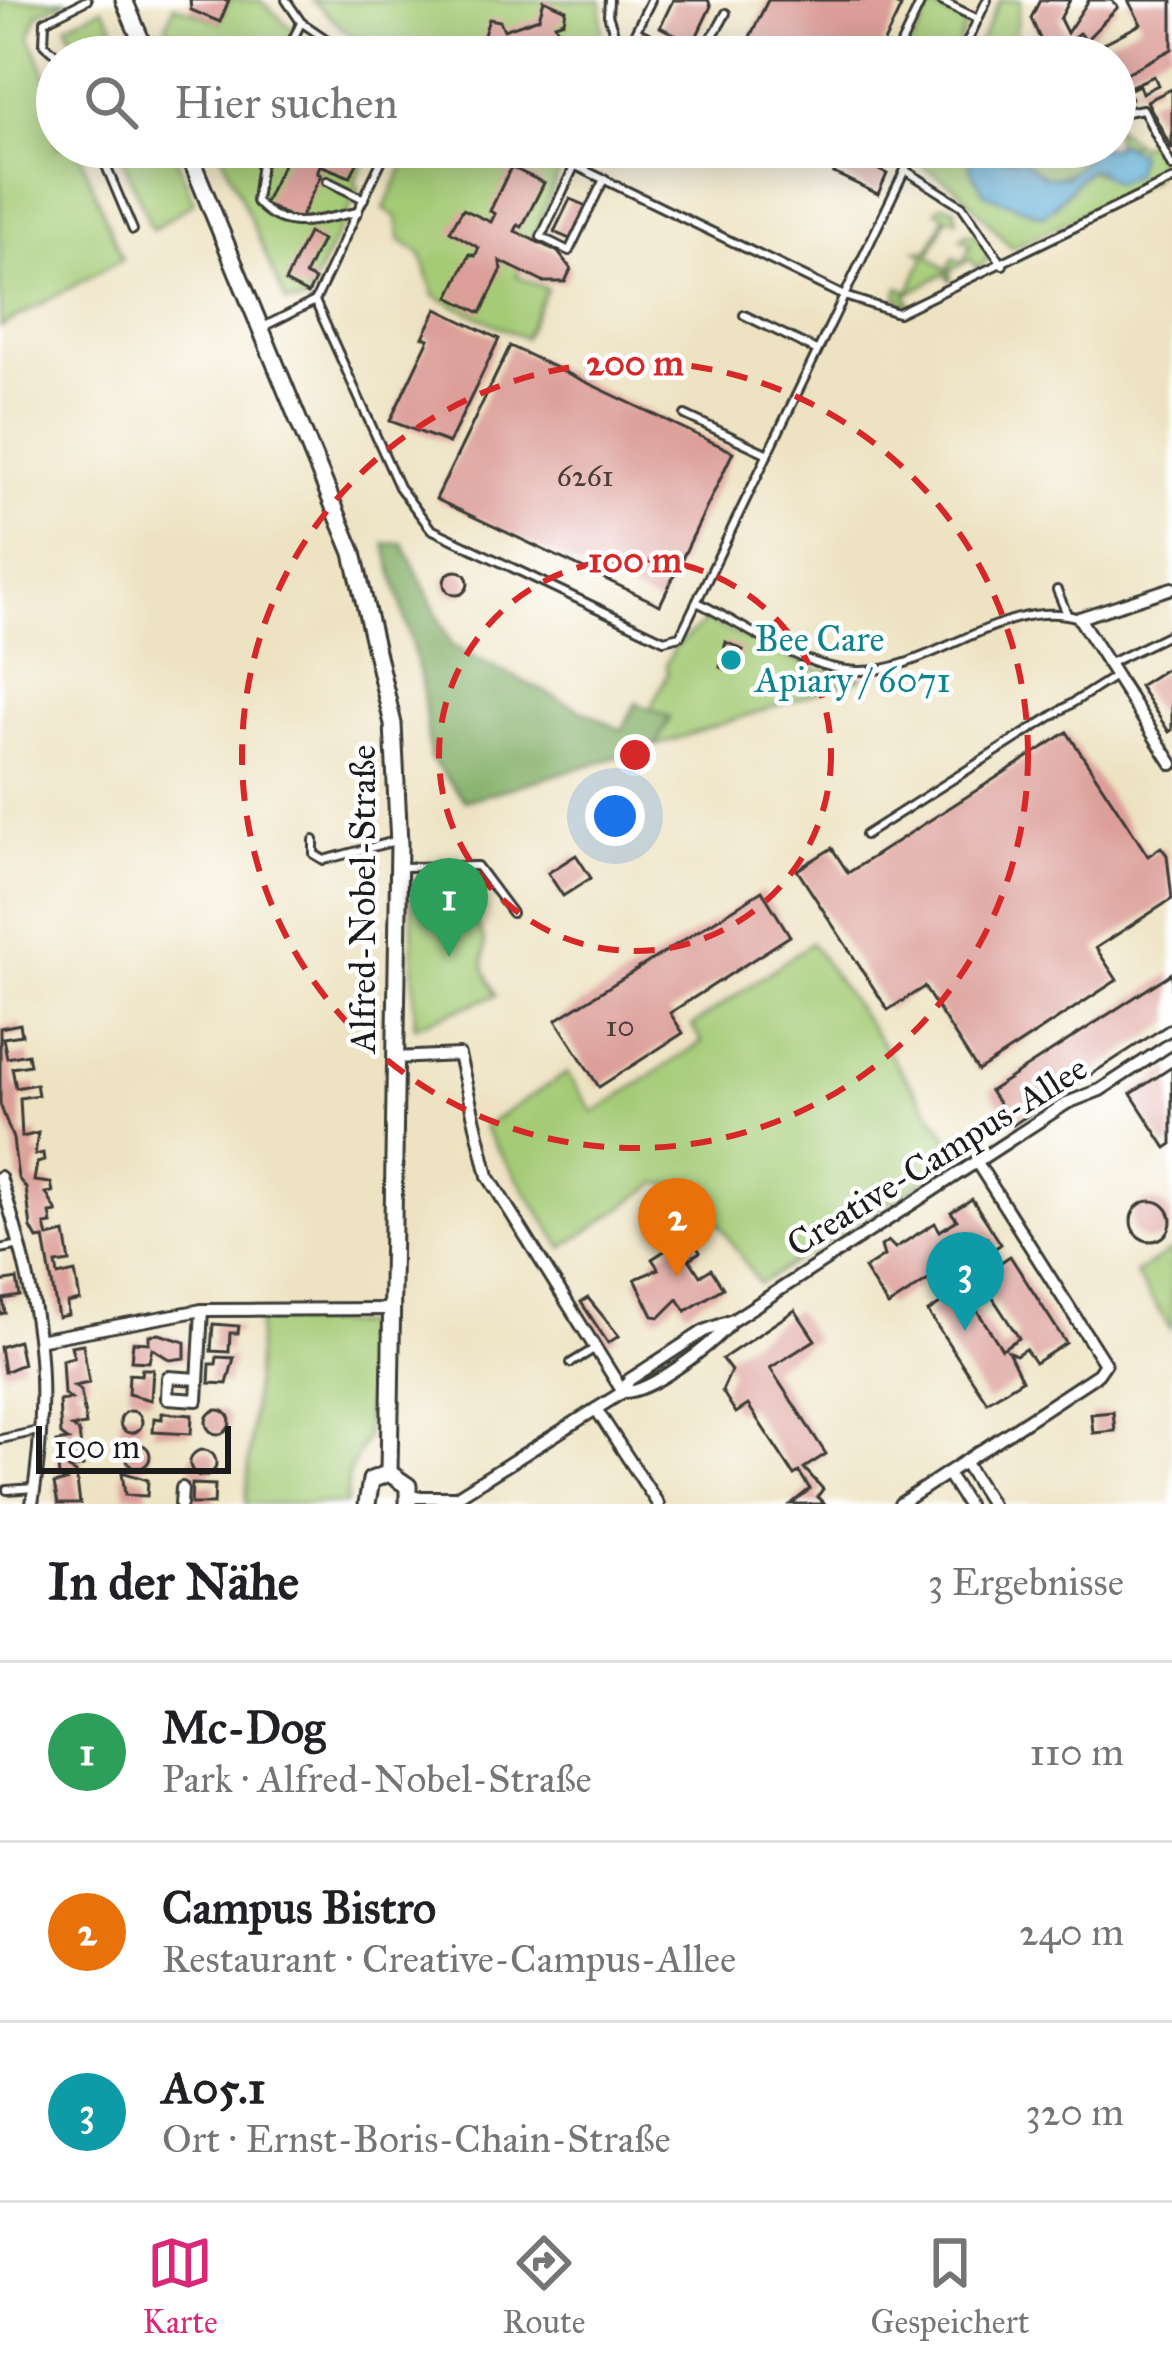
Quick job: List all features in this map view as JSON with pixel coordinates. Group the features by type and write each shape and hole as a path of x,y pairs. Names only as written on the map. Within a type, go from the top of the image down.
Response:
{"street":[{"path":"124,0 139,36"},
{"name":"Alfred-Nobel-Straße","path":"195,168 366,592 393,724 399,840 388,1473"},
{"path":"1172,588 1073,616 1172,764"},
{"name":"Creative-Campus-Allee","path":"409,1501 458,1500 623,1392 629,1380 704,1331 733,1320 976,1161 1172,1043"},
{"path":"394,1058 458,1055 484,1168 623,1392"},
{"path":"900,1504 1098,1374 1105,1364 976,1161"},
{"path":"0,1178 43,1339 41,1431 32,1504"},
{"path":"43,1339 202,1310 389,1309"},
{"path":"198,1379 202,1310"},
{"path":"596,1409 658,1504"},
{"path":"965,1462 991,1504"},
{"path":"367,1504 371,1480 388,1473 404,1481 409,1501"},
{"path":"947,1473 967,1504"},
{"path":"181,1504 182,1488"}],"lane":[{"path":"44,36 45,21 87,0"},
{"path":"286,0 301,22 318,36"},
{"path":"609,0 608,15 616,36"},
{"path":"634,36 651,0"},
{"path":"905,36 922,0"},
{"path":"939,0 978,19"},
{"path":"970,36 987,0"},
{"path":"714,36 726,13"},
{"path":"294,36 301,22"},
{"path":"636,31 647,36"},
{"path":"1136,111 1143,110 1172,167"},
{"path":"107,168 133,230"},
{"path":"260,168 256,201 280,221 307,223 358,212"},
{"path":"261,327 315,301 378,168"},
{"path":"571,168 541,238 569,251 604,179"},
{"path":"581,168 880,311 913,310 1172,180"},
{"path":"315,301 399,487 431,530 664,640 680,636 905,170 962,206 1004,265"},
{"path":"327,181 364,199"},
{"path":"744,315 818,350"},
{"path":"685,415 768,454"},
{"path":"1057,590 1073,616"},
{"path":"697,602 809,658 859,671 1045,613 1073,616"},
{"path":"1108,664 1172,636"},
{"path":"865,835 1115,676"},
{"path":"314,840 314,854 324,860 399,840"},
{"path":"398,867 477,866 512,913"},
{"path":"0,1249 20,1245"},
{"path":"572,1364 595,1349"},
{"path":"1,1439 41,1431"},
{"path":"8,1490 35,1489"}],"green space":[{"path":"0,0 68,0 38,13 30,37 36,51 36,168 85,168 122,259 0,327"},
{"path":"229,0 260,0 300,36 170,36 166,27 174,5 220,22"},
{"path":"312,0 601,0 601,36 349,34"},
{"path":"1000,0 1021,0 1015,36 983,36"},
{"path":"932,7 966,25 962,36 916,36"},
{"path":"103,8 119,36 71,36 67,25"},
{"path":"1150,141 1160,156 1153,179 1012,248 959,190 926,168 971,168 989,192 1036,215 1056,206 1088,170 1105,175 1111,168 1136,168 1136,144"},
{"path":"127,168 180,168 194,202 152,230"},
{"path":"228,168 361,168 355,181 359,189 305,302 286,302"},
{"path":"403,168 561,168 517,276 547,289 524,338 434,296 421,254 400,240 397,217 384,209"},
{"path":"1031,168 1079,168 1078,169 1052,179"},
{"path":"943,204 955,208 957,220 947,217 929,256 947,270 953,258 963,262 971,245 961,240 965,234 974,234 989,249 988,259 977,269 971,259 950,271 951,282 945,273 906,295 911,304 905,305 897,296 899,287 909,291 925,256 917,251 929,250 945,216 936,211"},
{"path":"403,543 452,646 622,730 636,703 670,717 655,746 465,801 430,758 422,683 385,544"},
{"path":"706,621 818,670 864,677 655,746 670,718 650,710 668,673 666,665 675,647"},
{"path":"459,880 485,942 484,968 496,995 415,1026 411,884"},
{"path":"811,943 962,1157 759,1284 695,1188 658,1183 563,1248 483,1127 567,1073 594,1113 702,1042 692,1026"},
{"path":"1172,1250 1172,1331 1135,1274"},
{"path":"259,1318 363,1325 370,1331 366,1439 349,1472 346,1504 246,1504"}],"water":[{"path":"970,168 1033,168 1043,176 1067,177 1075,168 1135,168 1134,174 1114,183 1097,170 1088,170 1044,216 985,194"}],"building":[{"path":"190,0 229,0 220,22 191,10"},
{"path":"544,0 566,10 564,21 555,24 560,36 484,36 489,19 500,21 504,30 539,18"},
{"path":"673,0 708,0 711,6 697,36 677,36 660,27"},
{"path":"768,0 886,0 901,7 887,36 750,36"},
{"path":"1040,0 1070,0 1060,19 1067,33 1089,0 1111,0 1118,7 1090,36 1039,36 1031,18"},
{"path":"1128,0 1172,0 1172,49 1136,68 1136,36 1118,36 1141,24"},
{"path":"1154,76 1158,85 1142,93 1136,84"},
{"path":"1172,89 1172,150 1147,101"},
{"path":"281,168 319,168 321,175 299,221 264,204"},
{"path":"328,168 355,168 350,177"},
{"path":"511,168 544,183 522,227 518,225 515,231 558,252 571,269 565,282 543,282 500,261 502,269 481,313 449,297 470,254 475,256 479,248 450,231 463,209 491,222 495,214 490,211"},
{"path":"836,168 880,168 887,174 878,194 834,173"},
{"path":"570,199 586,206 570,239 554,232"},
{"path":"308,233 322,240 305,275 315,280 308,294 285,282"},
{"path":"437,309 499,339 449,443 390,421 429,339 423,337"},
{"path":"510,346 733,452 660,605 436,499"},
{"path":"456,571 468,583 456,595 444,583"},
{"name":"Bee Care Apiary / 6071","path":"726,642 743,650 732,672 720,667"},
{"path":"1172,665 1172,730 1169,732 1139,686"},
{"path":"1067,732 1148,856 1161,847 1167,855 1172,899 1096,948 1117,980 978,1071 924,987 888,1010 797,870 832,848 848,873"},
{"path":"576,855 591,878 563,896 548,873"},
{"path":"762,891 790,936 670,1013 683,1033 599,1087 556,1020"},
{"path":"1172,973 1172,1022 1013,1125 990,1091"},
{"path":"20,1024 22,1035 3,1038 7,1058 28,1054 30,1065 12,1068 16,1088 36,1084 38,1095 20,1098 22,1137 38,1133 35,1155 43,1153 44,1161 37,1163 34,1181 51,1183 53,1192 46,1193 57,1212 50,1213 52,1224 45,1225 48,1237 65,1233 70,1262 56,1264 58,1276 75,1272 80,1300 67,1303 68,1315 58,1317 44,1238 37,1239 31,1228 26,1188 18,1178 13,1139 0,1104 0,1028"},
{"path":"1172,1067 1172,1144 1166,1148 1131,1094"},
{"path":"972,1199 1001,1244 994,1249 987,1238 974,1247 969,1239 952,1250 959,1260 888,1306 864,1269 884,1256 881,1246 888,1241 895,1248 935,1223 940,1231 957,1220 951,1212"},
{"path":"1151,1201 1165,1207 1171,1221 1165,1235 1151,1241 1137,1235 1131,1221 1137,1207"},
{"path":"689,1235 700,1252 689,1259 700,1276 711,1269 723,1288 686,1311 678,1299 660,1317 653,1316 635,1279 659,1269 652,1259"},
{"path":"1010,1256 1066,1343 1035,1363 1025,1349 1016,1355 1008,1351 1022,1380 987,1402 928,1312 963,1289 1002,1349 1019,1338 979,1277"},
{"path":"17,1279 20,1296 3,1299 5,1313 0,1314 0,1282"},
{"path":"588,1298 619,1336 608,1343 581,1302"},
{"path":"795,1310 815,1340 770,1368 826,1454 804,1468 823,1489 817,1497 825,1504 791,1504 810,1489 799,1472 794,1475 748,1405 736,1413 722,1391 731,1371 722,1359"},
{"path":"213,1324 239,1326 238,1333 230,1333 229,1352 211,1351"},
{"path":"149,1335 185,1342 185,1358 170,1360 152,1348 149,1362 131,1361 133,1342 149,1343"},
{"path":"18,1341 23,1364 4,1372 0,1347"},
{"path":"83,1344 89,1383 74,1386 81,1391 86,1425 72,1427 79,1432 83,1466 69,1469 76,1473 80,1504 58,1504 54,1484 66,1481 59,1477 56,1442 68,1440 61,1435 59,1401 71,1399 64,1394 62,1360 74,1357 71,1346"},
{"path":"217,1357 234,1358 227,1384 209,1383 210,1364 216,1364"},
{"path":"142,1369 153,1369 151,1400 128,1394 129,1374 141,1375"},
{"path":"218,1410 230,1422 218,1434 206,1422"},
{"path":"131,1411 142,1422 131,1433 120,1422"},
{"path":"1113,1412 1115,1431 1093,1433 1091,1414"},
{"path":"162,1413 192,1415 191,1434 153,1432 154,1418 162,1419"},
{"path":"138,1444 150,1456 138,1468 126,1456"},
{"path":"203,1450 216,1463 203,1476 190,1463"},
{"path":"122,1472 148,1480 147,1496 125,1495"},
{"path":"192,1484 215,1485 214,1504 191,1504"}],"place":[{"name":"Bee Care Apiary / 6071","path":"731,660"},
{"name":"Mc-Dog","path":"449,957"},
{"name":"Campus Bistro","path":"677,1277"},
{"name":"A05.1","path":"965,1331"}]}
